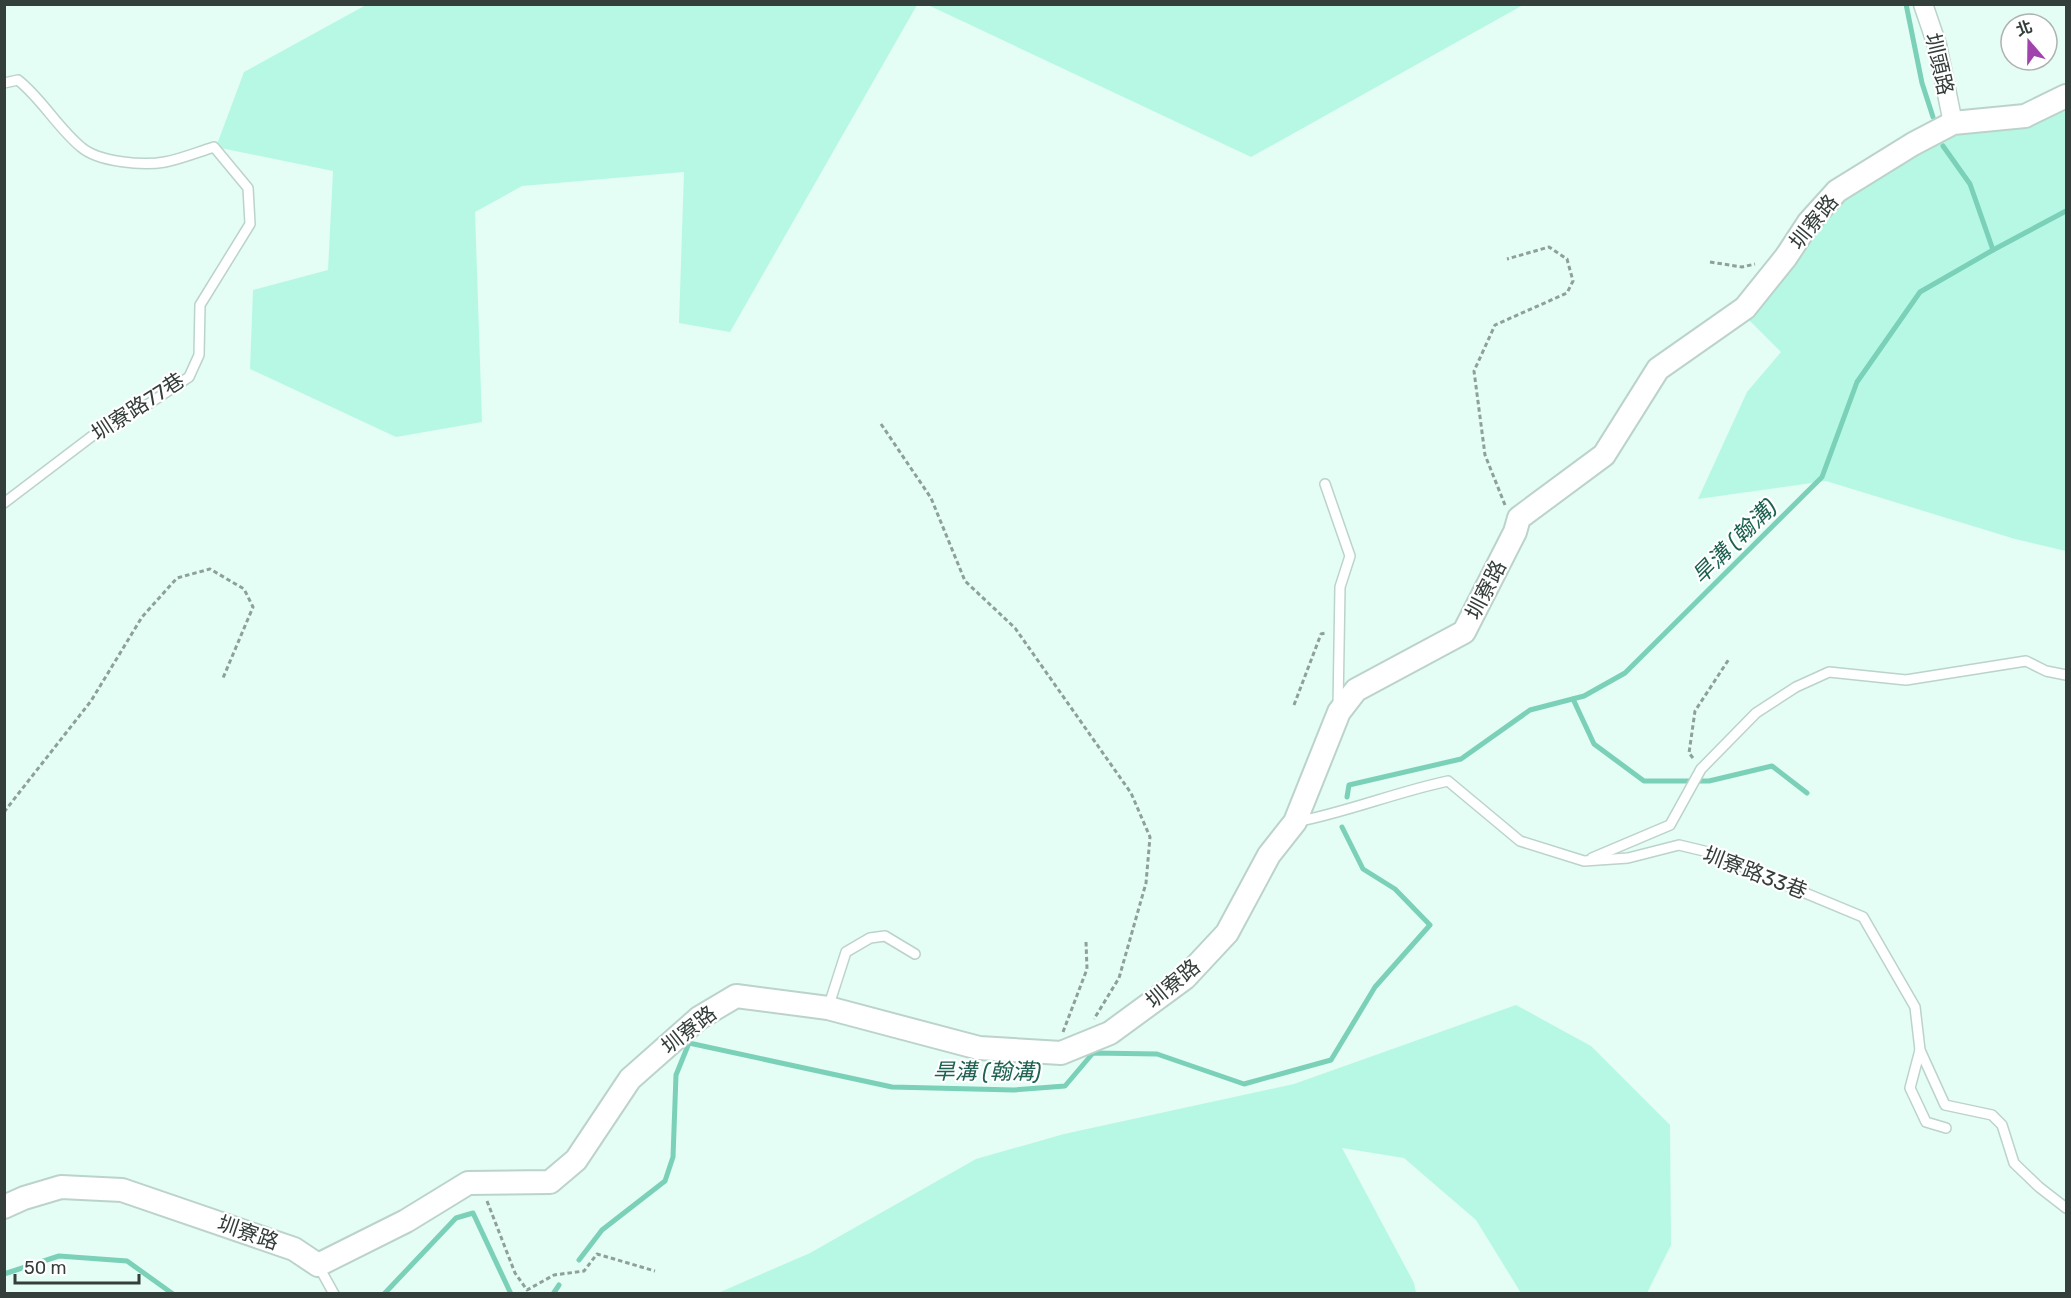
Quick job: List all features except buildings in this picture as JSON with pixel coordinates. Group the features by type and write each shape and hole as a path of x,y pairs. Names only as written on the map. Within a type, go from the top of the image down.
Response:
{"street":[{"name":"圳頭路","path":"1923,4 1937,45 1953,123"},
{"name":"圳寮路","path":"4,1207 24,1198 61,1187 122,1190 294,1249 318,1265 406,1221 468,1183 550,1182 576,1160 630,1079 699,1018 736,996 828,1008 979,1048 1068,1051 1110,1033 1185,978 1227,933 1269,855 1295,822 1338,712 1356,690 1464,632 1515,532 1519,518 1604,455 1658,369 1745,309 1786,257 1809,222 1837,191 1912,144 1953,123 2025,116 2067,96"}],"lane":[{"name":"圳寮路77巷","path":"4,83 18,80 34,93 81,147 98,158 164,162 214,147 248,188 250,224 200,305 199,355 189,377 147,405 104,427 4,503"},
{"path":"1325,484 1350,556 1340,587 1338,712"},
{"path":"1584,861 1670,825 1701,769 1756,713 1796,687 1829,672 1906,680 2026,662 2046,671 2067,675"},
{"name":"圳寮路33巷","path":"1295,822 1339,814 1402,792 1448,781 1520,841 1584,861 1628,858 1679,845 1704,851 1863,917 1915,1007 1920,1050 1945,1105 1992,1114 2002,1125 2013,1163 2067,1208"},
{"path":"828,1008 846,952 870,938 885,936 915,954"},
{"path":"1920,1050 1910,1088 1926,1122 1946,1128"},
{"path":"318,1265 334,1293"}],"path":[{"path":"1507,259 1549,247 1567,259 1573,281 1567,293 1495,325 1474,371 1485,455 1515,532"},
{"path":"1710,262 1742,267 1786,257"},
{"path":"881,424 931,498 965,581 1015,628 1131,793 1150,837 1146,883 1119,978 1068,1051"},
{"path":"4,812 91,701 142,616 177,578 210,569 244,589 253,607 224,678"},
{"path":"1294,705 1321,633 1338,633"},
{"path":"1701,769 1689,753 1695,711 1729,659"},
{"path":"1068,1051 1063,1031 1088,969 1086,942"},
{"path":"482,1183 492,1219 515,1273 527,1290 554,1275 584,1270 597,1254 655,1271"}],"green space":[{"path":"366,5 917,5 730,332 679,323 684,172 522,186 475,212 482,422 396,437 250,369 253,290 328,270 333,171 216,147 244,72"},
{"path":"928,5 1523,5 1251,157"},
{"path":"2066,104 2066,551 2015,539 1826,481 1698,499 1747,392 1781,352 1746,317 1842,195 1934,140"},
{"path":"1516,1005 1591,1046 1670,1125 1671,1245 1647,1293 1521,1293 1476,1220 1404,1158 1342,1148 1414,1283 1416,1293 718,1293 810,1253 976,1159 1064,1134 1294,1084"}],"waterway":[{"path":"1906,4 1922,83 1933,117"},
{"path":"1943,146 1970,184 1993,250"},
{"name":"旱溝 (翰溝)","path":"1347,797 1349,785 1461,759 1530,710 1584,696 1625,673 1822,477 1857,382 1920,292 2066,211"},
{"path":"1573,699 1594,744 1644,781 1709,781 1772,766 1807,793"},
{"name":"旱溝 (翰溝)","path":"579,1260 602,1230 665,1181 673,1157 676,1075 689,1043 892,1087 1014,1090 1065,1086 1093,1053 1157,1054 1244,1084 1331,1060 1375,987 1430,925 1395,889 1363,869 1342,827"},
{"name":"旱溝 (翰溝)","path":"384,1294 456,1218 473,1213 511,1294"},
{"name":"旱溝 (翰溝)","path":"4,1274 59,1256 127,1261 173,1294"},
{"name":"旱溝 (翰溝)","path":"553,1294 559,1285"}]}
